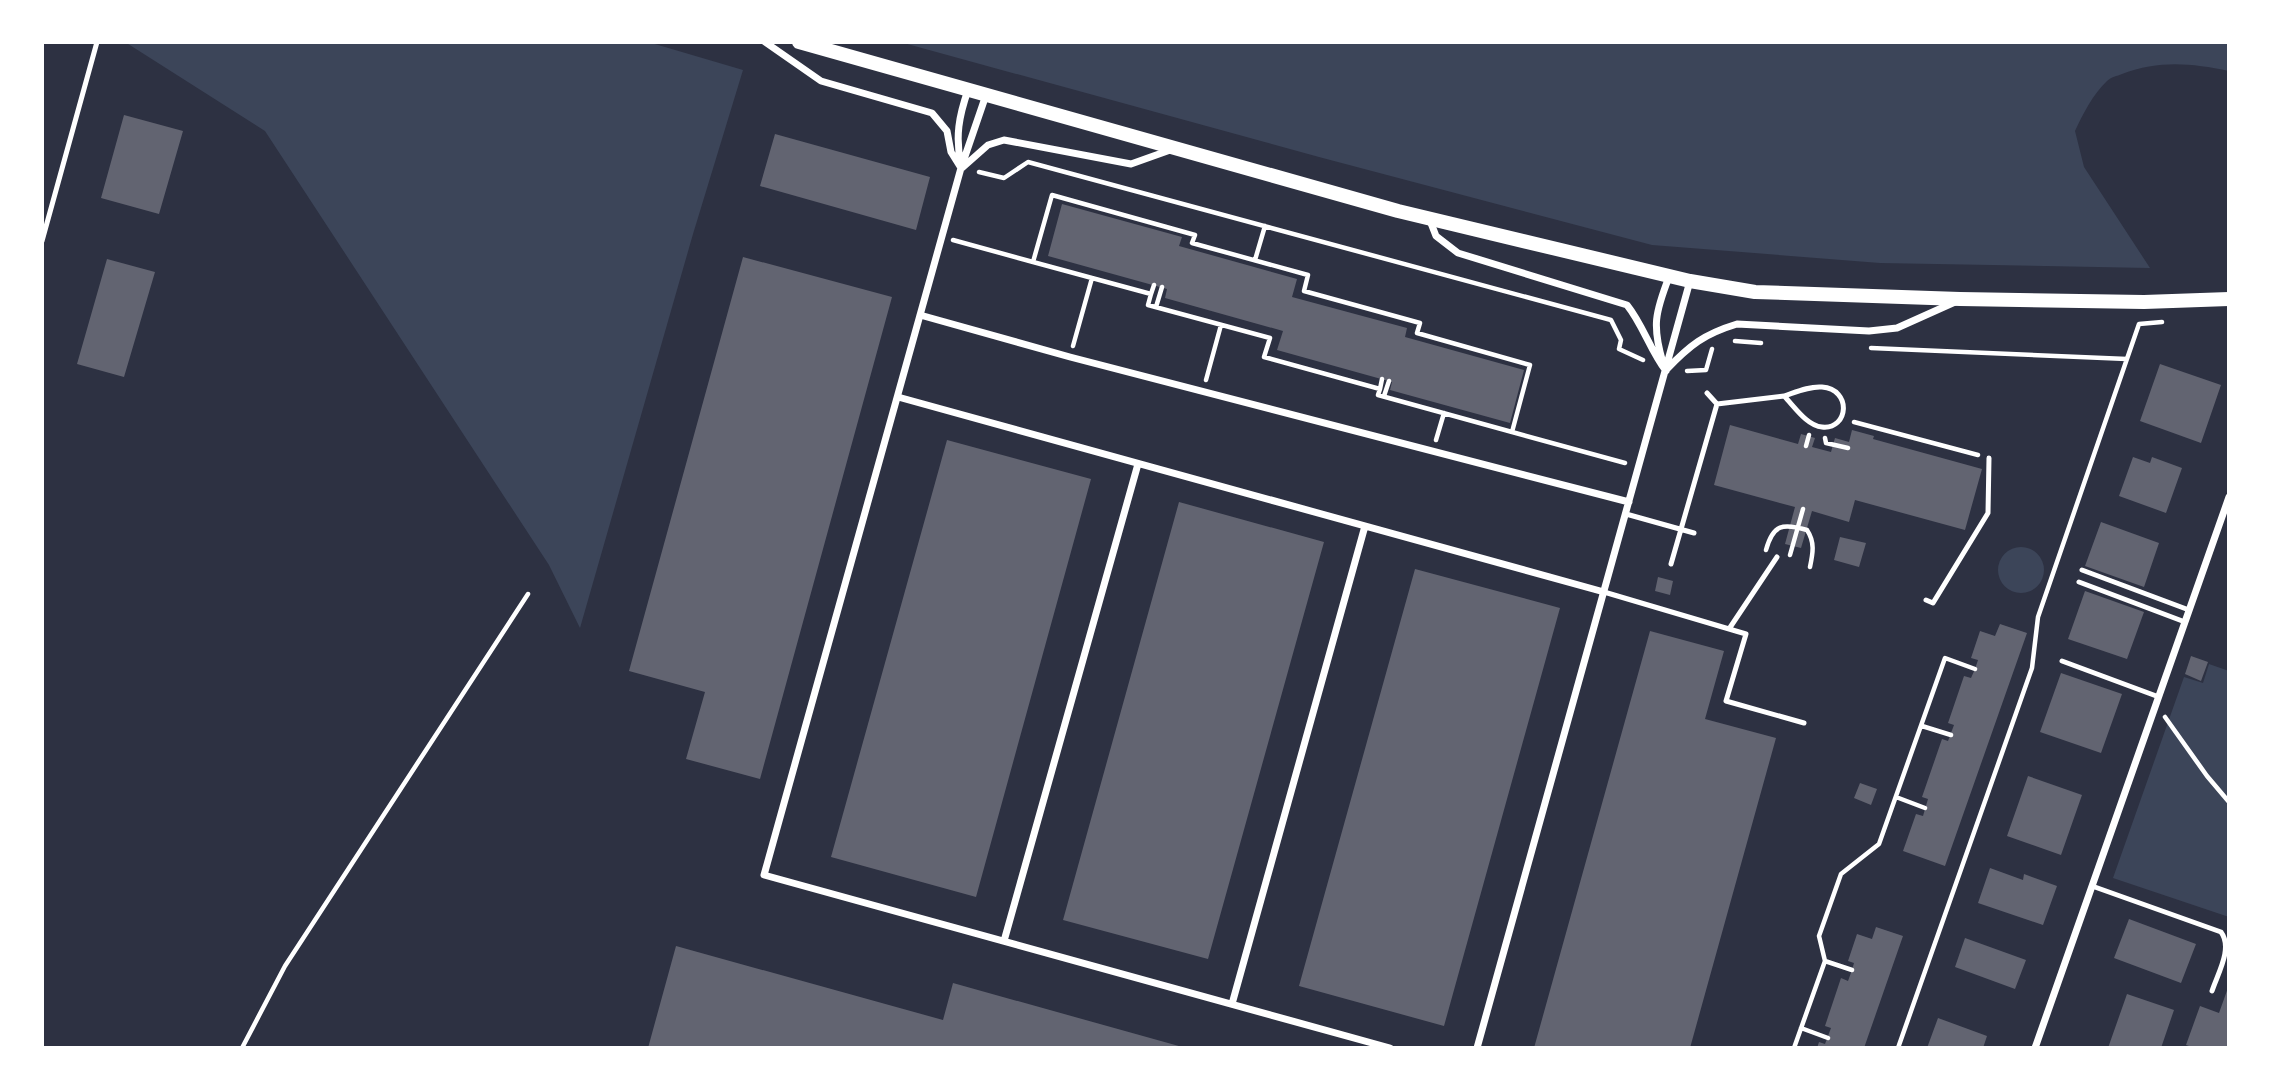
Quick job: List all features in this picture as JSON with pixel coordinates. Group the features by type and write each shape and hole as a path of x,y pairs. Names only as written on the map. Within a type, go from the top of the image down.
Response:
{"main road":[{"path":"799,42 1429,218 1690,281 1755,292 1960,299 2144,302 2229,299"}],"street":[{"path":"765,42 821,81 932,113 947,131 951,152 961,168"},
{"path":"961,168 957,145 958,124 968,90"},
{"path":"986,95 961,168 764,875 1390,1048"},
{"path":"961,168 988,145 1004,139 1131,164 1175,148"},
{"path":"1429,218 1436,236 1458,253 1627,304 1639,320 1657,359 1666,370"},
{"path":"1666,370 1657,343 1655,326 1659,302 1669,277"},
{"path":"1477,1048 1690,281"},
{"path":"1666,370 1692,344 1738,324 1869,331 1897,328 1960,299"},
{"path":"920,315 1070,357 1629,502"},
{"path":"898,397 1604,593"},
{"path":"1004,941 1138,464"},
{"path":"2035,1048 2229,497"},
{"path":"1232,1004 1365,526"}],"lane":[{"path":"42,241 97,42"},
{"path":"1717,404 1784,396 1814,387 1825,387 1835,390 1842,398 1844,408 1841,418 1833,425 1822,427 1812,424 1784,396"},
{"path":"1707,393 1717,404"},
{"path":"1671,564 1717,404"},
{"path":"1926,600 1933,603 1988,513 1989,458"},
{"path":"1626,514 1693,533"},
{"path":"1729,629 1777,558"},
{"path":"2082,570 2189,610"},
{"path":"2079,582 2185,622"},
{"path":"1604,593 1746,634 1726,701 1804,723"},
{"path":"2062,661 2159,697"},
{"path":"2092,886 2221,932 2227,940 2226,948 2213,991"}],"path":[{"path":"961,168 1004,178 1028,162 1611,320 1621,340 1619,349 1666,370 1706,370 1714,341"},
{"path":"1033,262 1052,195 1169,231 1195,234 1192,243 1308,275 1304,291 1420,323 1417,334 1530,365 1511,432"},
{"path":"1255,260 1265,226"},
{"path":"942,237 1151,294"},
{"path":"1070,357 1092,278"},
{"path":"1154,285 1148,305 1270,338 1264,357 1380,389"},
{"path":"1156,307 1161,287"},
{"path":"1397,326 1399,318"},
{"path":"1404,327 1406,319"},
{"path":"1898,1048 2032,668 2038,617 2139,324"},
{"path":"1203,391 1221,325"},
{"path":"1728,341 1770,343"},
{"path":"1866,347 2127,359"},
{"path":"1382,379 1378,395 1639,467"},
{"path":"1384,396 1389,381"},
{"path":"1433,451 1444,413"},
{"path":"1841,418 1989,458"},
{"path":"1833,445 1848,448"},
{"path":"1793,546 1803,509"},
{"path":"1764,554 1769,537 1775,530 1788,525 1798,527 1807,530 1811,538 1813,552 1810,567"},
{"path":"242,1048 285,966 528,594"},
{"path":"1794,1048 1825,961 1819,936 1841,874 1879,844 1945,658 1975,669"},
{"path":"2156,705 2229,802"},
{"path":"1922,726 1951,735"},
{"path":"1896,797 1925,808"},
{"path":"1825,961 1852,970"},
{"path":"1801,1028 1828,1038"}],"shaded area":[{"path":"125,42 648,42 743,70 580,628 549,565 265,131"},
{"path":"900,42 2229,42 2229,71 2201,66 2162,65 2149,66 2114,77 2097,92 2075,131 2084,167 2150,268 1880,263 1652,245"},
{"path":"2021,547 2038,553 2044,570 2038,587 2021,593 2004,587 1998,570 2004,553"},
{"path":"2209,664 2229,671 2229,917 2113,878 2184,677 2203,683"}],"building":[{"path":"124,115 183,131 159,214 101,198"},
{"path":"775,134 930,177 916,230 760,186"},
{"path":"1062,204 1182,237 1179,246 1297,279 1292,297 1407,328 1405,337 1524,370 1510,423 1390,390 1392,382 1277,350 1283,331 1165,298 1167,289 1048,256"},
{"path":"743,257 892,297 760,779 686,759 705,692 629,671"},
{"path":"107,259 155,272 124,377 77,364"},
{"path":"2160,364 2221,385 2201,443 2140,421"},
{"path":"1730,425 1798,444 1801,434 1815,438 1812,447 1831,452 1835,438 1849,442 1852,430 1874,436 1873,439 1982,469 1965,530 1855,500 1849,522 1812,511 1801,548 1785,544 1795,507 1714,485"},
{"path":"947,440 1091,479 976,897 831,857"},
{"path":"2133,457 2150,463 2152,457 2182,468 2166,513 2119,496"},
{"path":"1179,502 1324,542 1208,959 1063,920"},
{"path":"2101,522 2159,543 2144,587 2085,566"},
{"path":"1840,537 1866,543 1859,567 1834,560"},
{"path":"1415,569 1560,608 1444,1026 1299,986"},
{"path":"1658,577 1673,581 1670,595 1655,591"},
{"path":"2085,591 2144,612 2127,659 2068,639"},
{"path":"2000,624 2027,633 1945,866 1903,851 1916,814 1923,816 1928,799 1922,797 1942,739 1948,741 1954,725 1948,723 1964,676 1971,678 1975,669 1978,660 1971,658 1980,631 1995,636"},
{"path":"1650,631 1724,651 1705,719 1776,738 1690,1048 1534,1048"},
{"path":"2191,656 2208,662 2201,681 2185,674"},
{"path":"2061,673 2122,694 2101,753 2040,732"},
{"path":"2028,776 2082,795 2061,855 2007,836"},
{"path":"1860,783 1877,789 1871,805 1854,798"},
{"path":"1990,868 2023,880 2024,874 2057,886 2043,925 1978,903"},
{"path":"2129,919 2196,944 2181,983 2114,958"},
{"path":"1876,927 1903,936 1864,1048 1817,1048 1819,1042 1825,1044 1831,1028 1825,1026 1841,978 1848,981 1852,970 1854,963 1848,961 1857,934 1872,939"},
{"path":"1965,938 2026,960 2015,989 1955,967"},
{"path":"676,946 943,1020 953,983 1186,1048 648,1048"},
{"path":"2229,985 2229,1048 2195,1048 2186,1045 2200,1006 2219,1013"},
{"path":"2127,994 2174,1010 2161,1048 2108,1048"},
{"path":"1938,1018 1987,1036 1983,1048 1927,1048"}]}
